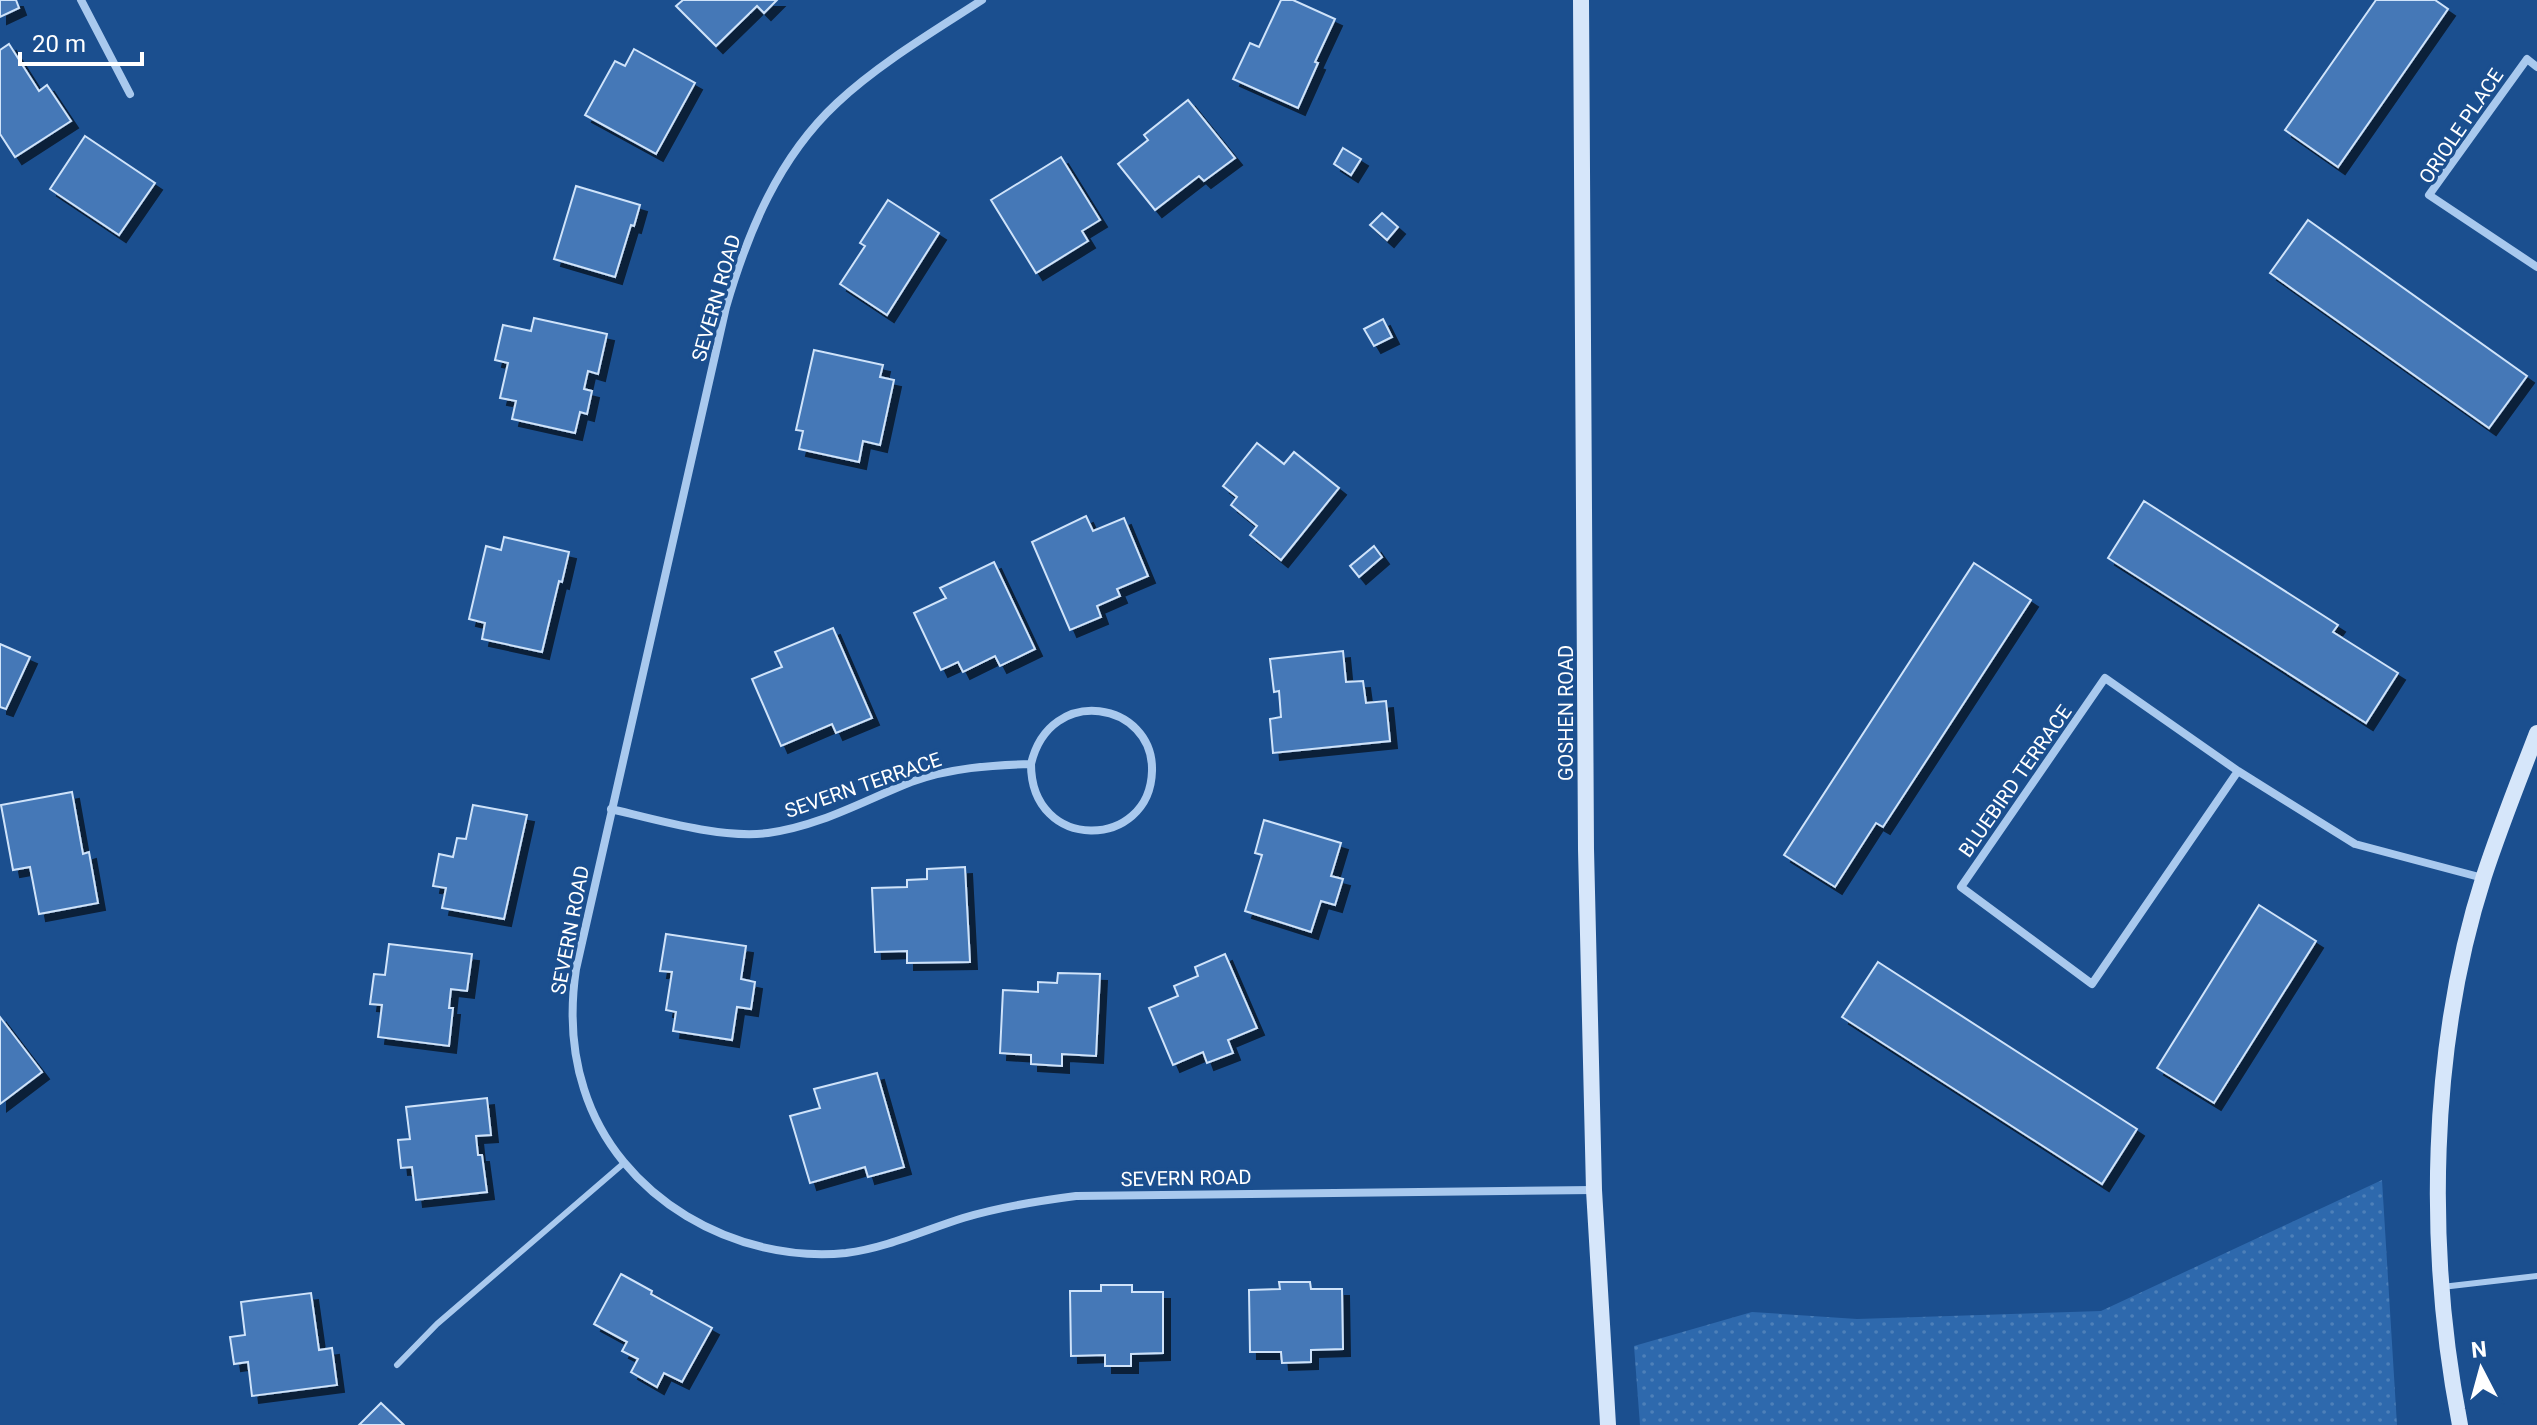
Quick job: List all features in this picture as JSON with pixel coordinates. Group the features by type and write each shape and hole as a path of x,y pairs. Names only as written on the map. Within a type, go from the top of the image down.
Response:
{"street":[{"path":"81,0 130,94"},
{"name":"SEVERN ROAD","path":"982,0 882,66 834,105 791,157 753,225 726,307 576,969 572,1031 584,1090 596,1117 624,1163 663,1199 700,1224 734,1239 775,1251 811,1254 849,1252 1018,1204 1076,1196 1594,1190"},
{"name":"GOSHEN ROAD","path":"1581,0 1586,834 1594,1190 1608,1425"},
{"name":"ORIOLE PLACE","path":"2537,67 2527,59 2429,195 2537,267"},
{"name":"BLUEBIRD TERRACE","path":"2238,771 2092,984 1961,887 2105,678 2238,771 2355,844 2483,878"},
{"path":"1105,711 1121,718 1141,736 1148,748 1152,773 1145,800 1134,814 1107,829 1090,831 1059,822 1046,812 1035,793 1031,764 1039,739 1058,720 1072,713 1105,711"},
{"path":"2460,1425 2442,1287 2437,1185 2440,1117 2455,1002 2483,878 2537,733"},
{"name":"SEVERN TERRACE","path":"611,809 734,833 764,833 823,820 913,781 958,769 1031,764"}],"lane":[{"path":"397,1365 437,1324 624,1163"},
{"path":"2442,1287 2537,1276"}],"shaded area":[{"path":"2382,1180 2397,1425 1640,1425 1634,1346 1752,1312 1857,1319 2101,1311"}],"building":[{"path":"0,0 16,0 19,8 0,17"},
{"path":"683,0 777,0 764,13 757,6 716,46 676,6"},
{"path":"1281,0 1293,0 1335,19 1298,108 1233,79 1250,43 1259,47"},
{"path":"2376,0 2435,0 2448,9 2338,167 2285,130"},
{"path":"9,44 39,91 47,85 71,121 15,157 0,134 0,50"},
{"path":"634,49 695,83 656,154 585,115 615,61 625,66"},
{"path":"1188,100 1235,158 1204,181 1199,176 1155,210 1118,164 1148,140 1144,135"},
{"path":"85,136 155,183 119,235 50,189"},
{"path":"1343,148 1361,159 1351,175 1334,164"},
{"path":"1061,157 1100,220 1082,231 1088,241 1036,273 991,200"},
{"path":"576,186 640,205 615,277 554,259"},
{"path":"888,200 939,233 887,315 840,284 865,246 860,243"},
{"path":"1382,213 1398,227 1387,240 1370,225"},
{"path":"2308,220 2527,376 2489,428 2270,273"},
{"path":"534,318 607,334 598,374 588,371 584,389 592,391 587,414 580,412 575,433 512,419 516,401 500,398 508,363 495,360 503,325 531,331"},
{"path":"1383,319 1392,337 1374,346 1364,329"},
{"path":"814,350 883,365 880,377 894,380 880,445 863,441 859,462 799,449 803,431 796,430"},
{"path":"1257,443 1284,464 1294,452 1339,488 1281,560 1250,535 1257,526 1231,505 1237,497 1223,486"},
{"path":"2144,501 2338,625 2333,632 2398,673 2366,723 2108,558"},
{"path":"1086,516 1093,531 1124,518 1148,576 1117,589 1120,596 1097,606 1101,617 1070,630 1032,542"},
{"path":"504,537 569,552 542,652 482,639 485,623 469,619 486,546 501,550"},
{"path":"1374,546 1382,557 1359,577 1350,566"},
{"path":"994,562 1035,649 1000,666 995,656 963,672 958,662 941,670 914,613 946,598 940,588"},
{"path":"1974,563 2031,600 1883,827 1876,823 1835,887 1784,855"},
{"path":"833,628 872,718 836,733 832,724 781,746 752,679 782,667 775,652"},
{"path":"0,644 30,657 6,709 0,707"},
{"path":"1343,651 1346,682 1363,681 1366,703 1386,701 1390,741 1273,753 1270,719 1281,717 1279,691 1274,692 1270,659"},
{"path":"72,792 83,854 89,852 98,903 39,914 30,867 13,870 1,805"},
{"path":"473,805 527,815 504,919 442,908 446,888 433,886 439,854 453,857 457,838 466,839"},
{"path":"1264,820 1341,843 1331,876 1343,879 1335,905 1321,901 1311,932 1245,911 1262,855 1255,853"},
{"path":"965,867 970,962 907,963 907,951 875,952 872,888 907,887 907,880 927,879 927,869"},
{"path":"2259,905 2316,941 2214,1103 2157,1068"},
{"path":"666,934 746,946 741,979 755,982 751,1009 737,1007 732,1040 673,1031 676,1012 666,1010 672,972 660,971"},
{"path":"389,944 472,954 467,991 451,989 449,1008 453,1008 449,1046 378,1037 382,1005 370,1004 374,974 385,975"},
{"path":"1225,954 1257,1028 1228,1040 1233,1053 1207,1063 1203,1052 1173,1065 1149,1008 1178,996 1174,986 1198,976 1195,967"},
{"path":"1878,962 2137,1129 2102,1184 1842,1017"},
{"path":"1058,973 1100,974 1096,1056 1062,1054 1062,1066 1031,1064 1031,1055 1000,1053 1003,990 1038,992 1038,982 1057,983"},
{"path":"0,1017 42,1072 0,1104"},
{"path":"877,1073 904,1167 868,1177 865,1167 810,1183 790,1116 820,1108 814,1089"},
{"path":"487,1098 491,1135 476,1136 487,1192 416,1200 412,1167 401,1168 398,1140 410,1139 406,1107"},
{"path":"621,1274 712,1328 682,1382 664,1373 657,1387 631,1372 638,1359 622,1351 627,1342 594,1324"},
{"path":"1279,1282 1310,1282 1311,1289 1342,1289 1343,1349 1311,1350 1311,1362 1282,1363 1281,1352 1250,1352 1249,1290 1280,1289"},
{"path":"1101,1285 1132,1285 1132,1292 1163,1292 1163,1353 1131,1354 1131,1366 1105,1366 1105,1355 1071,1356 1070,1291 1101,1291"},
{"path":"311,1293 319,1350 332,1348 337,1385 252,1396 248,1362 234,1364 230,1337 245,1335 241,1302"},
{"path":"381,1403 404,1425 359,1425"}]}
